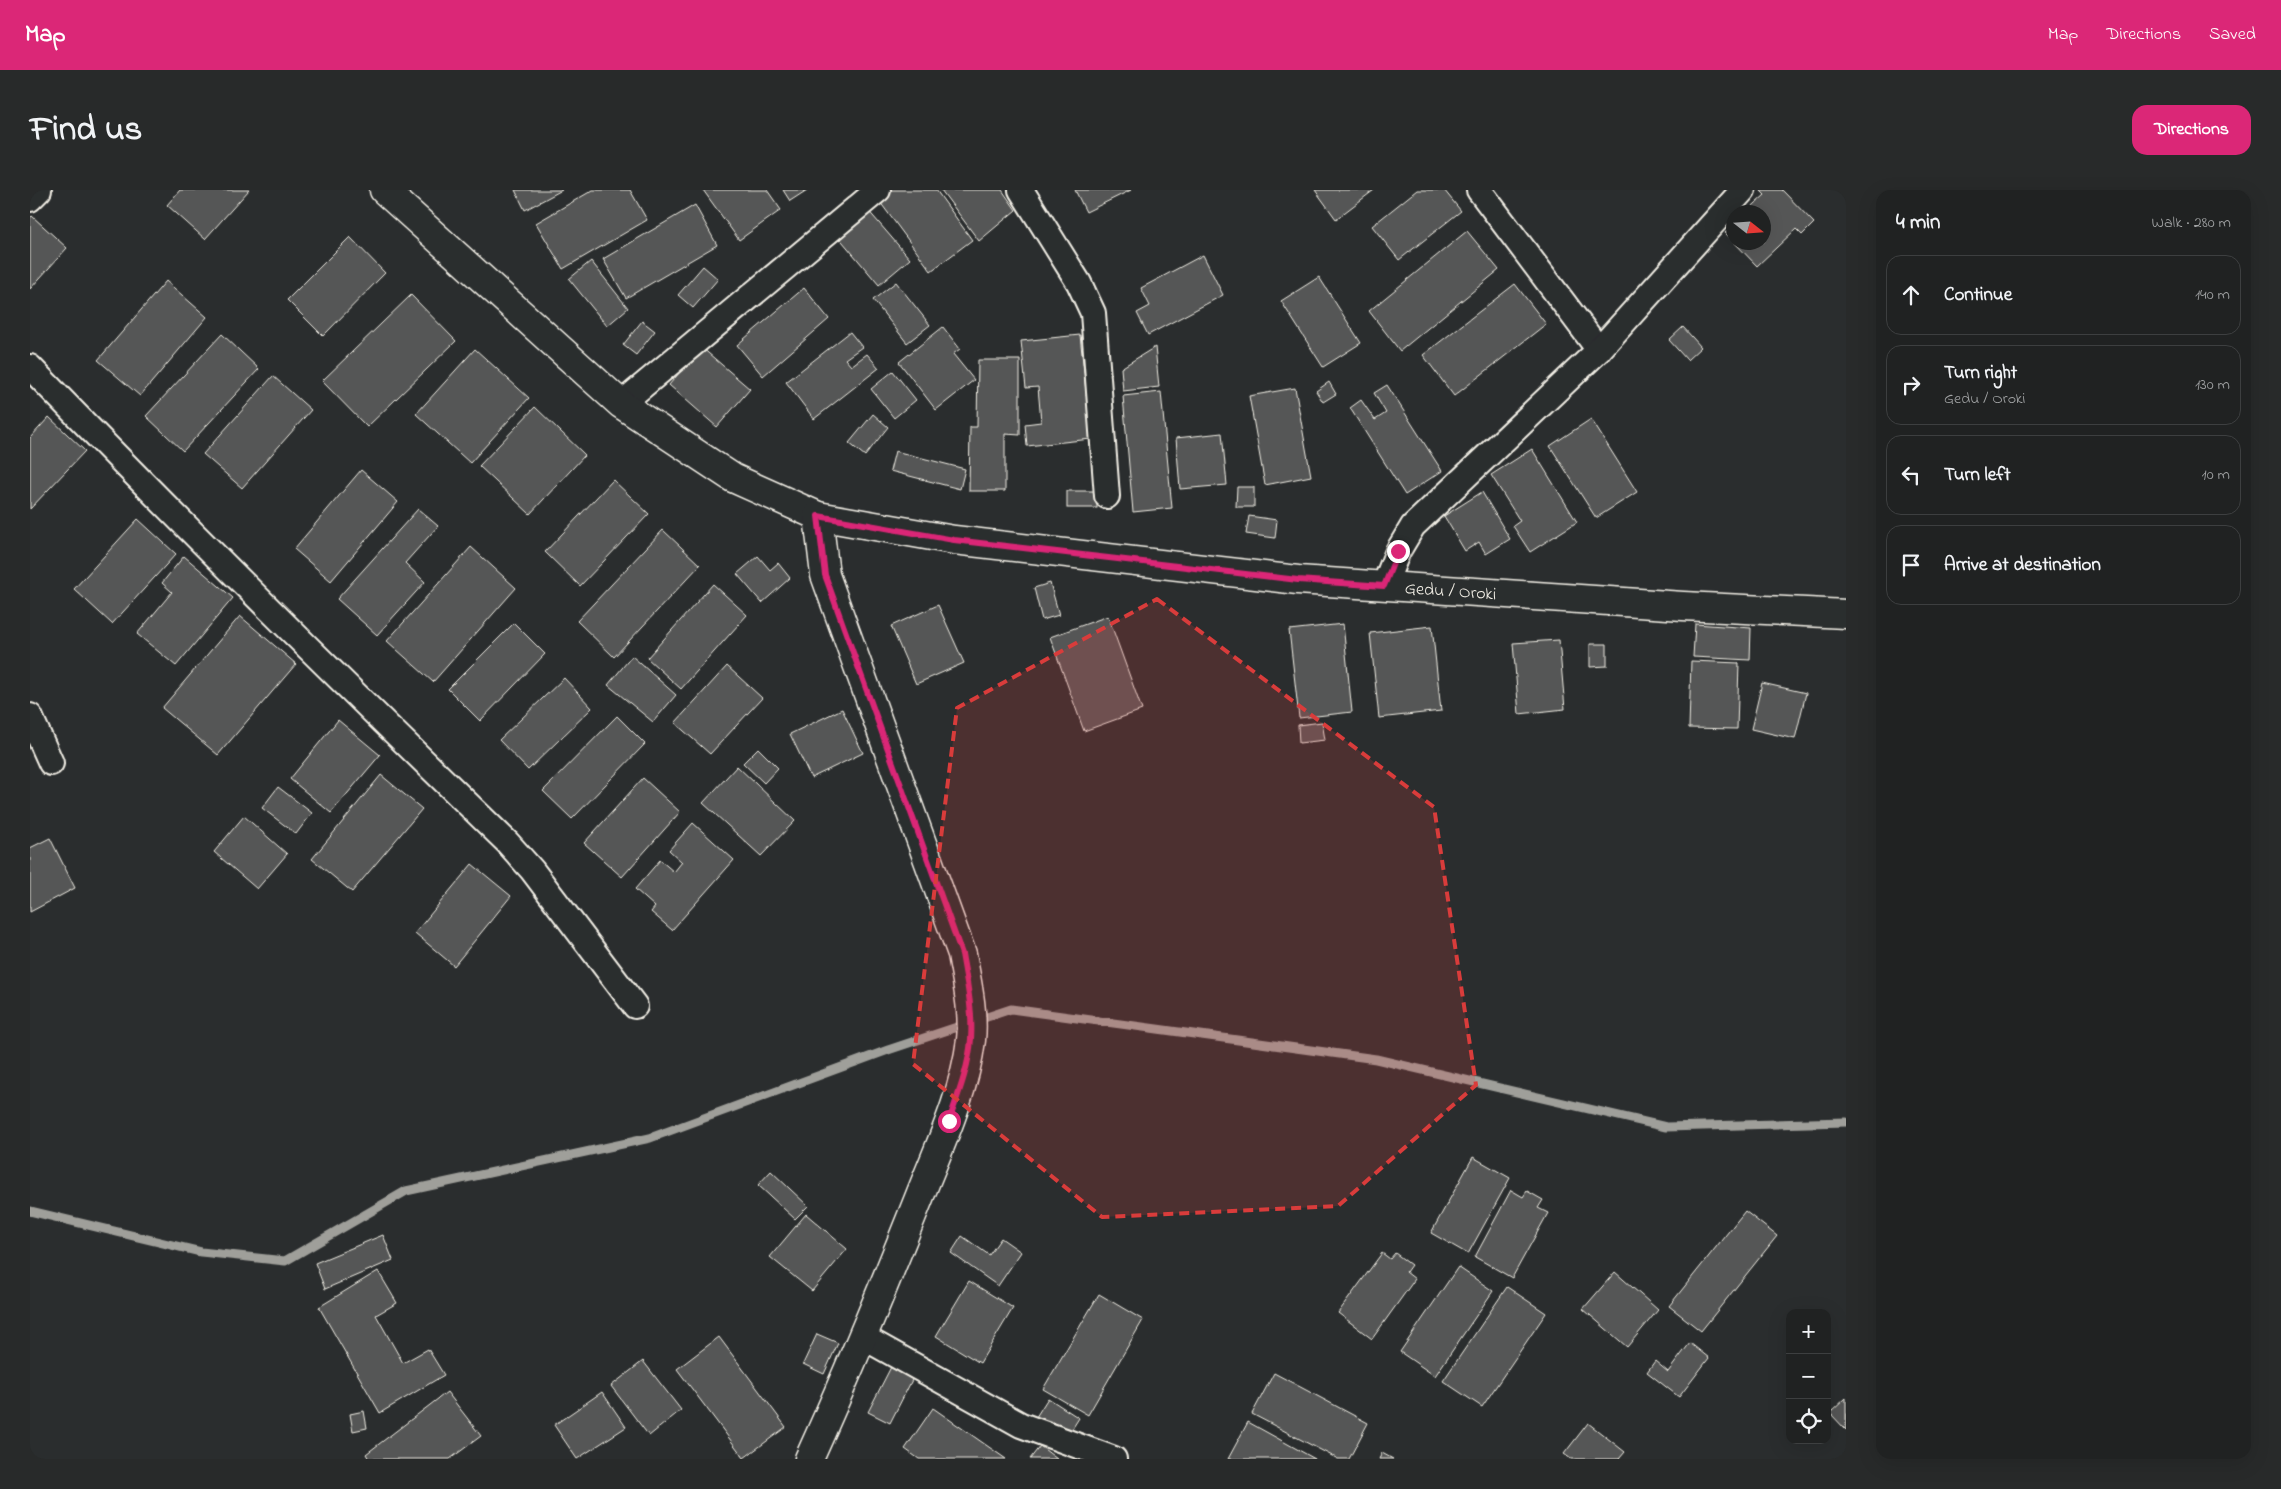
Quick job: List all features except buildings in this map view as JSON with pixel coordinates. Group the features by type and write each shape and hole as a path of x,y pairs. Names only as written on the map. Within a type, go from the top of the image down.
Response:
{"street":[{"path":"30,199 39,190"},
{"name":"Gedu / Oroki","path":"384,190 622,404 733,478 818,516 954,540 1298,580 1846,614"},
{"path":"1022,190 1079,283 1093,312 1107,496"},
{"path":"1480,190 1599,350"},
{"path":"1384,586 1398,551 1413,526 1599,350 1744,190"},
{"path":"622,404 868,193"},
{"path":"30,368 133,475 313,654 507,842 532,870 635,1006"},
{"path":"809,1459 863,1337 949,1121 962,1081 971,1039 969,990 962,954 825,575 818,516"},
{"path":"30,716 51,763"},
{"path":"863,1337 1021,1425 1114,1459"}],"highlighted area":[{"path":"1157,599 1434,807 1476,1085 1338,1206 1102,1217 913,1064 957,708"}],"waterway":[{"path":"30,1211 201,1252 285,1261 406,1191 650,1138 888,1050 1011,1009 1376,1059 1666,1127 1846,1122"}],"route":[{"path":"949,1121 962,1081 971,1039 969,990 962,954 825,575 818,516 954,540 1298,580 1384,586 1398,551"}]}
